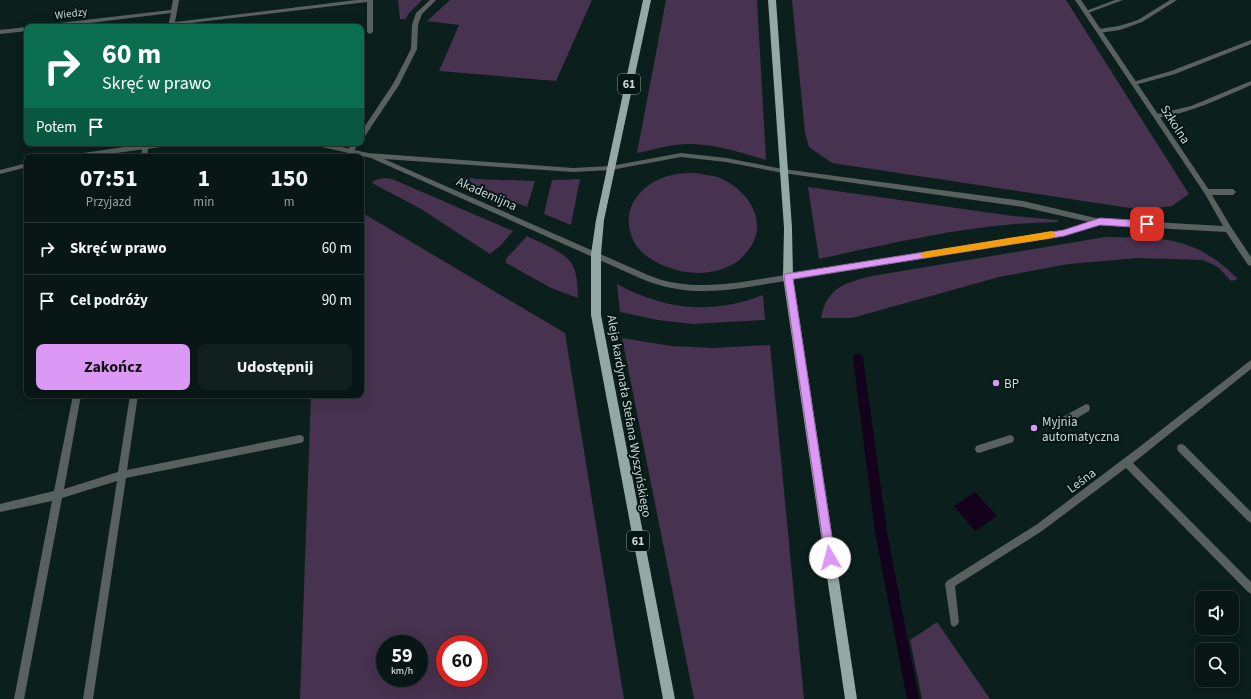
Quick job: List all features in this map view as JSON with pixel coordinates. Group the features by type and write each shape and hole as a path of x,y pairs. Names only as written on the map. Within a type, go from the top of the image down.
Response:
{"main road":[{"name":"61","path":"596,254 600,220 647,0"},
{"path":"772,0 788,228 788,276 851,699"},
{"name":"Aleja kardynała Stefana Wyszyńskiego","path":"596,254 596,315 669,699"}],"street":[{"path":"171,24 176,0"},
{"path":"186,24 370,0 370,32"},
{"path":"364,133 396,86 414,49 415,26 419,13 433,0"},
{"name":"Szkolna","path":"1078,0 1207,192 1228,229 1251,263"},
{"path":"1086,12 1120,0"},
{"path":"1099,31 1120,28 1140,21 1174,0"},
{"name":"Wiedzy","path":"67,24 174,11"},
{"path":"0,32 24,29"},
{"path":"1135,83 1173,73 1251,42"},
{"path":"1157,116 1196,106 1251,83"},
{"path":"87,154 134,146"},
{"name":"Akademijna","path":"327,146 364,154"},
{"path":"350,151 354,146"},
{"name":"Akademijna","path":"364,154 573,170 611,168 681,155 726,160 783,171 1023,204 1100,222"},
{"name":"Akademijna","path":"368,155 596,254 627,269 664,284 698,290 745,285 788,276 1064,233 1100,222"},
{"path":"0,172 24,166"},
{"path":"1207,192 1233,192"},
{"path":"1100,222 1228,229"},
{"name":"Leśna","path":"954,622 950,584 1039,528 1217,392 1251,364"},
{"path":"19,699 76,398"},
{"path":"88,699 134,398"},
{"path":"1062,422 1086,408"},
{"path":"0,508 58,495 122,475 300,439"},
{"path":"979,449 1010,439"},
{"path":"1181,448 1251,518"},
{"path":"1126,462 1251,589"}],"shaded area":[{"path":"398,0 422,0 408,14 406,19 400,19"},
{"path":"450,0 592,0 556,81 439,71 459,25 427,21"},
{"path":"666,0 757,0 766,160 721,148 693,144 672,145 637,153"},
{"path":"792,0 1066,0 1189,194 1172,206 1143,210 832,163 809,147 805,133"},
{"path":"681,173 696,173 717,177 731,184 748,200 754,210 757,220 757,231 753,242 746,253 738,261 727,267 703,273 677,270 654,261 638,248 630,233 629,225 631,207 635,199 647,186 655,181 672,175"},
{"path":"459,176 476,179 535,181 527,207 457,179"},
{"path":"385,178 392,179 513,231 501,245 490,254 421,209 372,183 375,180"},
{"path":"580,179 571,225 544,214 552,180"},
{"path":"808,187 1013,216 1057,220 1058,222 997,226 937,234 819,259"},
{"path":"364,214 565,333 624,699 300,699 311,398 364,398"},
{"path":"527,236 559,252 570,261 576,274 578,298 551,288 506,263 506,259"},
{"path":"1105,237 1161,239 1177,242 1207,254 1238,279 1231,281 1218,267 1203,260 1138,258 1069,264 999,277 852,318 821,318 828,299 833,293 839,288 853,281 872,276"},
{"path":"617,284 653,300 688,307 725,305 763,295 765,320 692,324 658,320 620,312"},
{"path":"622,338 671,346 714,348 770,345 804,699 694,699"},
{"path":"975,492 997,516 975,531 954,506"},
{"path":"937,622 990,699 922,699 910,640"}],"waterway":[{"path":"858,358 881,532 913,699"}],"slow traffic":[{"path":"924,255 1052,235"}],"place":[{"name":"BP","path":"996,383"},
{"name":"Myjnia automatyczna","path":"1034,428"}],"route":[{"path":"830,558 788,276 1064,233 1100,222 1147,224"}]}
